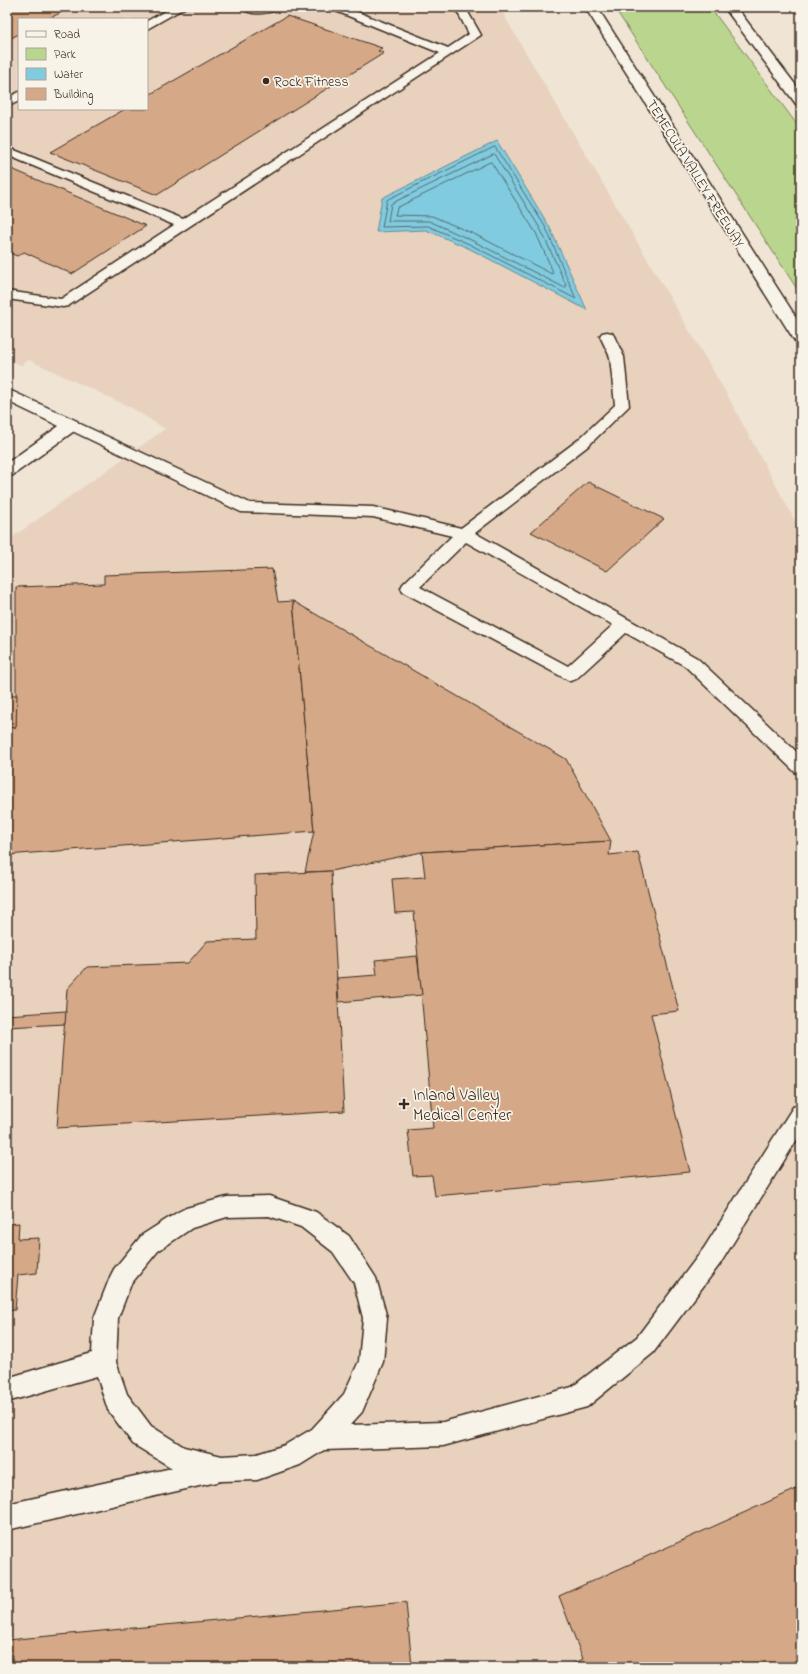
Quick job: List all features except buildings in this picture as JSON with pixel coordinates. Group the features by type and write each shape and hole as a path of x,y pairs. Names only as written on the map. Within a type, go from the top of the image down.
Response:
{"main road":[{"name":"TEMECULA VALLEY FREEWAY","path":"591,7 801,338"},
{"path":"730,7 801,101"},
{"path":"7,394 71,426 7,471"}],"lane":[{"path":"148,25 181,7"},
{"path":"246,7 257,11 279,7"},
{"path":"335,7 448,52"},
{"path":"7,295 63,303 475,35 460,7"},
{"path":"7,103 18,97"},
{"path":"7,151 184,224"},
{"path":"607,336 616,357 622,406 583,443 464,534 410,588 570,675 624,625"},
{"path":"71,426 247,508 373,512 464,534 691,662 801,767"},
{"path":"321,1438 443,1434 578,1398 645,1344 712,1256 801,1114"},
{"path":"7,1516 70,1504 222,1469 257,1467 291,1456 321,1438 353,1403 371,1362 375,1318 364,1278 341,1244 308,1219 269,1206 227,1207 186,1219 150,1243 122,1277 106,1318 104,1362 117,1401 142,1435 179,1458 222,1469"},
{"path":"7,1390 104,1362"}],"shaded area":[{"name":"Inland Valley Medical Center","path":"7,7 499,7 725,391 801,532 801,1667 7,1667 7,541 165,429 132,408 29,360 21,365 7,359"}],"green space":[{"path":"614,7 710,7 801,130 801,295"}],"water":[{"path":"497,141 549,226 587,310 468,248 426,230 376,232 382,198"}],"place":[{"name":"Rock Fitness","path":"266,81"},
{"name":"Inland Valley Medical Center","path":"404,1104"}]}
